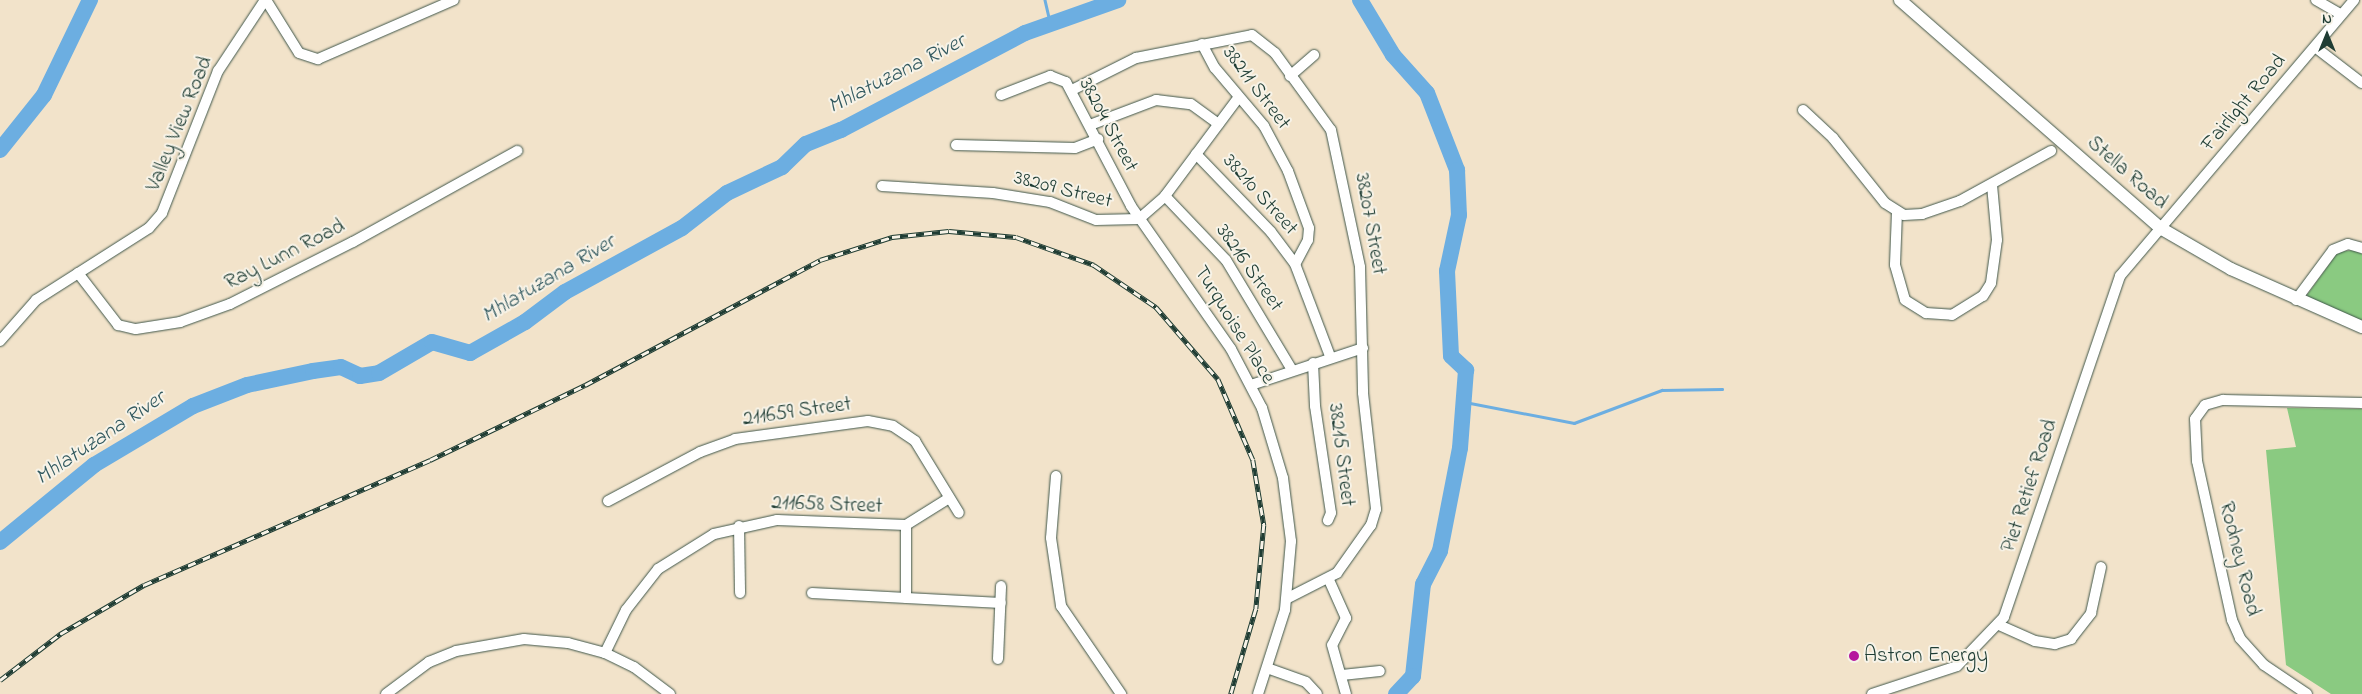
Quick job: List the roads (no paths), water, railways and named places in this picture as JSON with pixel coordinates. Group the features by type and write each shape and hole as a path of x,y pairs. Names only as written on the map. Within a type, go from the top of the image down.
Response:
{"main road":[{"name":"Stella Road","path":"1900,0 2162,230 2212,260 2296,300 2362,327"}],"street":[{"path":"265,0 299,53 318,59 454,0"},
{"name":"Valley View Road","path":"0,341 36,300 148,228 162,213 218,71 265,0"},
{"path":"2316,0 2340,14"},
{"name":"Fairlight Road","path":"2162,230 2315,47 2340,14 2354,0"},
{"name":"38207 Street","path":"1072,90 1118,64 1246,35 1258,37 1326,121 1337,146 1360,267 1363,348 1375,515 1329,580"},
{"name":"38211 Street","path":"1202,44 1238,98 1278,148 1306,214 1308,240 1294,264"},
{"path":"2315,47 2362,83"},
{"path":"1290,76 1314,55"},
{"name":"38204 Street","path":"1001,95 1055,75 1072,90 1139,219"},
{"name":"38209 Street","path":"882,186 993,193 1050,202 1096,220 1139,219 1165,196 1238,98"},
{"path":"1090,125 1156,100 1191,104 1219,124"},
{"path":"1803,110 1833,138 1864,181 1898,212 1911,216 1939,210 1992,185 2051,151"},
{"path":"956,145 1075,148 1098,139"},
{"name":"Ray Lunn Road","path":"78,272 118,325 136,329 180,322 230,304 380,228 516,151"},
{"name":"38210 Street","path":"1196,154 1271,232 1294,264 1330,356"},
{"path":"1898,212 1895,265 1905,300 1926,313 1952,315 1983,296 1991,283 1997,240 1992,185"},
{"name":"38216 Street","path":"1165,196 1226,260 1292,370"},
{"name":"Turquoise Place","path":"1139,219 1198,300 1251,385 1283,478 1291,534 1288,598 1258,694"},
{"name":"Piet Retief Road","path":"1872,694 1950,670 1976,650 1998,625 2017,590 2116,284 2162,230"},
{"path":"2296,300 2333,250 2348,244 2362,248"},
{"path":"1251,385 1330,356 1363,348"},
{"name":"38215 Street","path":"1313,362 1315,406 1331,514 1328,520"},
{"name":"Rodney Road","path":"2307,694 2264,665 2240,638 2232,620 2193,431 2197,414 2215,401 2362,403"},
{"name":"211659 Street","path":"608,501 683,460 735,439 868,421 894,426 915,441 959,514"},
{"path":"1056,476 1052,546 1061,606 1121,694"},
{"name":"211658 Street","path":"605,653 626,610 658,569 688,545 739,526 777,520 906,526 949,498"},
{"path":"739,526 740,593"},
{"path":"906,526 906,598"},
{"path":"1998,625 2035,642 2055,644 2071,639 2091,613 2101,567"},
{"path":"1288,598 1329,580 1346,618 1332,645 1346,694"},
{"path":"998,659 1001,586"},
{"path":"812,593 1001,603"},
{"path":"386,694 429,662 479,644 547,640 605,653 634,667 670,694"},
{"path":"1267,668 1306,682 1317,694"},
{"path":"1342,675 1380,671"}],"waterway":[{"name":"Mhlatuzana River","path":"0,150 44,95 90,0"},
{"path":"1045,0 1051,25"},
{"name":"Mhlatuzana River","path":"0,542 94,465 193,406 247,385 313,371 341,367 360,376 379,373 432,342 470,353 525,322 565,292 682,228 727,193 782,167 806,144 841,130 1025,33 1118,0"},
{"name":"Mhlatuzana River","path":"1360,0 1393,55 1427,93 1457,170 1459,215 1447,271 1451,356 1466,370 1460,448 1440,551 1423,584 1413,676 1396,694"},
{"path":"1465,402 1574,423 1662,390 1722,389"}],"railway":[{"path":"0,680 60,634 144,585 430,460 585,385 820,260 892,237 949,231 1016,237 1094,265 1156,307 1218,379 1253,460 1264,525 1256,609 1231,694"}],"place":[{"name":"Astron Energy","path":"1854,656"}]}
